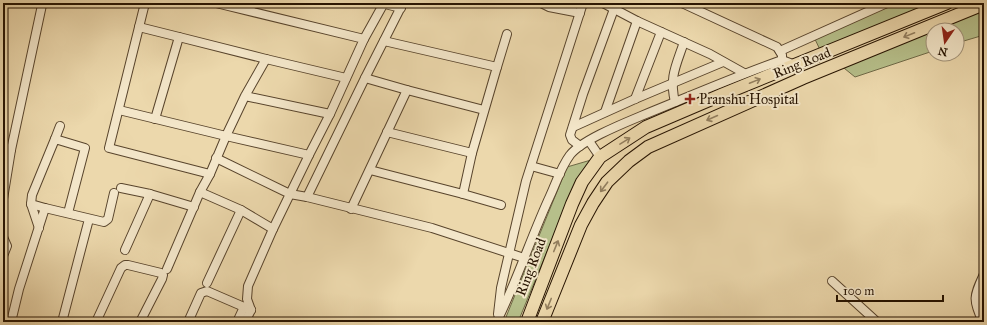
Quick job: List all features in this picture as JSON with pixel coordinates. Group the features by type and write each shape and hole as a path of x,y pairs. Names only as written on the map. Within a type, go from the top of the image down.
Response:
{"main road":[{"name":"Ring Road","path":"527,322 572,204 582,182 600,157 646,128 721,94 947,3"},
{"name":"Ring Road","path":"542,322 581,225 593,203 607,182 629,161 648,147 803,78 984,4"}],"street":[{"path":"3,199 7,149 42,5 37,3"},
{"path":"145,3 110,148 210,174"},
{"path":"216,3 364,39"},
{"path":"245,322 248,307 248,286 273,229 330,114 364,39 383,3 402,5 307,197"},
{"path":"542,3 580,13"},
{"path":"497,322 501,288 530,166 583,3"},
{"path":"603,3 637,21 684,42 744,74"},
{"path":"682,3 777,47 780,51 782,60"},
{"path":"780,51 887,3"},
{"path":"580,146 572,140 570,135 583,94 614,9"},
{"path":"605,112 637,21"},
{"path":"139,27 178,38 346,78"},
{"path":"635,99 660,32"},
{"path":"464,194 472,153 507,34"},
{"path":"155,119 178,38"},
{"path":"384,41 497,67"},
{"path":"675,102 672,84 674,71 684,42"},
{"path":"167,269 226,136 245,96 266,59"},
{"path":"497,322 565,162 580,146 616,127 744,74 782,60 795,65 803,78"},
{"path":"573,126 723,62"},
{"path":"365,78 484,110"},
{"path":"352,209 407,90"},
{"path":"245,96 330,114"},
{"path":"119,110 309,155"},
{"path":"39,228 31,204 32,195 60,126"},
{"path":"387,132 472,153"},
{"path":"55,139 85,148 68,213"},
{"path":"589,141 600,157"},
{"path":"216,158 290,194 432,228 524,258"},
{"path":"530,166 560,174"},
{"path":"370,170 501,205"},
{"path":"31,204 104,222 108,219 118,190 150,194 194,207"},
{"path":"200,192 241,210 273,229"},
{"path":"125,250 150,194"},
{"path":"11,322 19,289 46,208"},
{"path":"207,283 241,210"},
{"path":"62,322 89,219"},
{"path":"3,237 7,246 3,256"},
{"path":"96,322 121,268 124,265 128,265 161,273 163,275 140,322"},
{"path":"983,322 975,303 975,295 984,274"},
{"path":"832,281 877,322"},
{"path":"188,322 201,293 204,291 208,291 248,307"},
{"path":"237,322 248,307"}],"green space":[{"path":"887,3 947,3 822,54 813,35"},
{"path":"984,4 984,35 965,41 965,22 940,22"},
{"path":"925,28 925,54 855,77 839,64"},
{"path":"591,160 563,213 518,322 504,322 567,167"}],"place":[{"name":"Pranshu Hospital","path":"690,99"}]}
